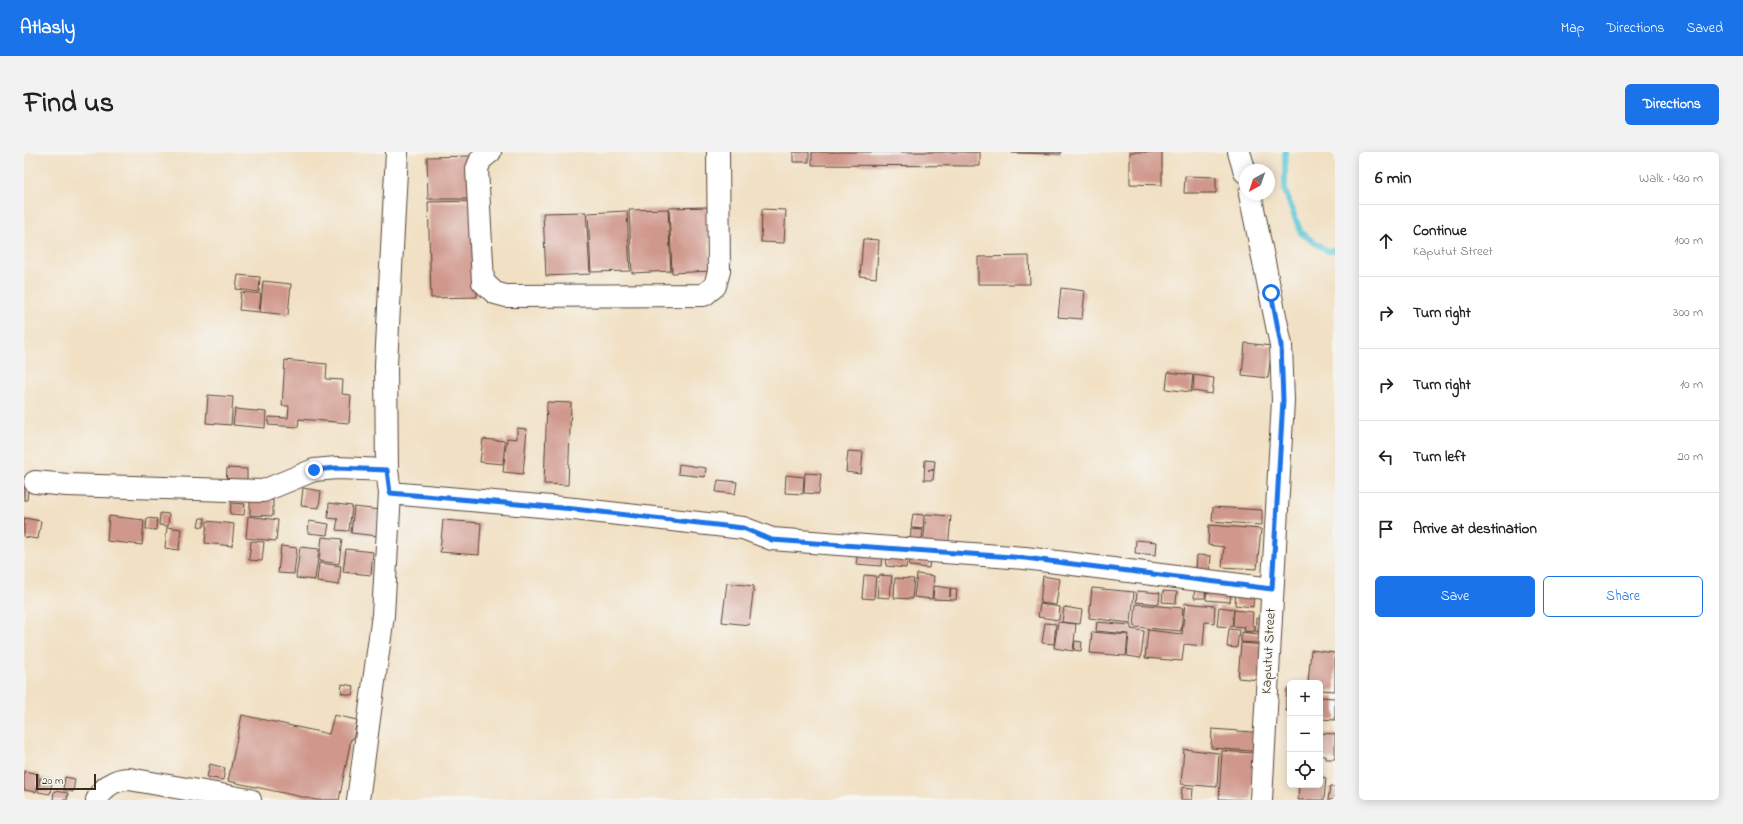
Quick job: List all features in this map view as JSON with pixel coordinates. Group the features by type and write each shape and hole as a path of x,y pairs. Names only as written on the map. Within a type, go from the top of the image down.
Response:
{"street":[{"path":"358,800 383,615 390,493 387,470 386,365 397,152"},
{"path":"490,152 481,159 477,169 483,282 495,293 506,296 522,296 704,295 715,286 719,271 718,152"},
{"name":"Kaputut Street","path":"1251,200 1281,345 1283,400 1261,800"},
{"path":"35,482 67,485 263,491 314,470 337,468 387,470"},
{"path":"390,493 574,509 743,528 772,540 1025,558 1272,589"},
{"path":"97,800 110,784 119,779 129,779 250,800"}],"building":[{"path":"793,152 809,152 809,162 793,162"},
{"path":"812,152 980,152 980,166 812,165"},
{"path":"1061,152 1061,154 1012,153"},
{"path":"1130,152 1162,152 1162,185 1130,184"},
{"path":"471,156 472,199 428,199 427,157"},
{"path":"1185,176 1216,177 1216,193 1184,193"},
{"path":"474,201 477,297 431,298 428,202"},
{"path":"707,207 711,271 672,273 669,208"},
{"path":"668,209 671,271 632,273 629,210"},
{"path":"762,209 786,210 784,243 761,242"},
{"path":"627,211 630,271 591,272 588,213"},
{"path":"586,212 590,274 546,276 543,213"},
{"path":"863,239 879,240 876,278 860,276"},
{"path":"1029,256 1030,284 978,284 978,257"},
{"path":"238,275 260,277 259,292 236,289"},
{"path":"263,281 291,284 288,315 260,312"},
{"path":"1061,288 1085,291 1082,319 1058,317"},
{"path":"241,292 261,294 259,312 239,310"},
{"path":"1245,343 1272,346 1268,378 1242,375"},
{"path":"285,360 327,364 326,379 343,380 342,394 351,395 349,423 299,419 298,427 268,425 269,417 288,418 289,406 282,406"},
{"path":"1168,372 1193,375 1191,392 1166,389"},
{"path":"1194,375 1214,378 1212,394 1193,391"},
{"path":"208,395 233,397 231,425 206,423"},
{"path":"547,402 571,403 568,485 544,484"},
{"path":"235,409 266,412 265,428 233,425"},
{"path":"517,428 527,429 523,474 503,472 507,438 517,439"},
{"path":"483,439 505,441 503,464 480,462"},
{"path":"848,451 863,452 861,474 846,472"},
{"path":"925,460 935,461 933,480 924,480"},
{"path":"679,464 706,468 705,477 678,474"},
{"path":"227,468 247,469 247,486 226,485"},
{"path":"805,473 821,474 819,494 804,493"},
{"path":"786,475 804,477 803,494 785,493"},
{"path":"718,480 737,482 735,494 716,492"},
{"path":"24,481 29,481 27,500 24,500"},
{"path":"303,488 321,491 319,508 301,506"},
{"path":"250,499 273,500 273,516 250,515"},
{"path":"231,503 245,504 244,515 230,514"},
{"path":"329,503 352,506 349,531 336,530 338,519 328,518"},
{"path":"354,507 381,510 378,536 351,533"},
{"path":"1213,507 1262,510 1262,525 1212,521"},
{"path":"160,513 169,514 168,526 159,525"},
{"path":"913,514 924,515 923,529 911,528"},
{"path":"926,514 951,516 948,549 923,547"},
{"path":"109,516 144,520 142,545 107,541"},
{"path":"248,516 278,520 276,541 246,538"},
{"path":"24,518 41,521 38,539 24,537"},
{"path":"147,518 157,519 156,530 146,529"},
{"path":"200,518 205,518 204,527 198,526"},
{"path":"443,520 481,523 479,555 440,552"},
{"path":"207,521 234,524 232,546 205,543"},
{"path":"309,521 329,524 327,535 308,533"},
{"path":"1209,525 1261,529 1257,569 1222,567 1224,547 1208,545"},
{"path":"167,527 181,529 179,550 165,548"},
{"path":"911,529 923,530 921,547 910,546"},
{"path":"322,537 342,539 339,564 319,561"},
{"path":"1136,540 1157,542 1156,555 1135,553"},
{"path":"251,541 264,542 262,561 249,560"},
{"path":"281,546 297,548 294,574 278,573"},
{"path":"300,547 319,549 315,580 296,578"},
{"path":"346,549 373,552 371,575 343,572"},
{"path":"887,550 908,552 906,568 886,566"},
{"path":"911,551 931,553 929,568 909,566"},
{"path":"858,552 882,555 881,566 856,564"},
{"path":"1197,555 1211,556 1210,571 1196,570"},
{"path":"319,563 341,566 339,585 317,582"},
{"path":"917,574 934,576 932,599 914,597"},
{"path":"864,575 876,576 874,599 862,598"},
{"path":"879,575 892,576 890,598 877,597"},
{"path":"1043,576 1060,579 1056,605 1040,603"},
{"path":"895,578 914,579 912,599 894,598"},
{"path":"1195,581 1206,582 1205,598 1194,598"},
{"path":"727,583 754,586 749,625 722,622"},
{"path":"1207,583 1232,585 1230,602 1206,600"},
{"path":"934,586 950,588 950,597 951,588 957,589 956,600 933,599"},
{"path":"1092,588 1134,592 1131,623 1089,618"},
{"path":"1236,589 1254,591 1253,607 1235,605"},
{"path":"1137,591 1160,593 1159,604 1136,602"},
{"path":"1163,591 1177,592 1176,603 1162,602"},
{"path":"1185,603 1215,606 1214,623 1205,622 1203,646 1184,644 1182,661 1145,658 1148,630 1182,634"},
{"path":"1040,604 1060,607 1059,620 1038,617"},
{"path":"1136,604 1183,608 1181,631 1134,627"},
{"path":"1064,607 1082,610 1080,624 1062,622"},
{"path":"1219,607 1234,609 1232,627 1217,626"},
{"path":"1234,610 1253,612 1252,626 1254,626 1254,632 1244,631 1245,625 1243,627 1233,626"},
{"path":"1256,618 1266,619 1265,632 1255,631"},
{"path":"1058,622 1076,624 1073,651 1054,648"},
{"path":"1097,622 1131,625 1131,629 1144,631 1141,658 1127,656 1129,634 1096,631"},
{"path":"1045,623 1056,624 1054,644 1042,643"},
{"path":"1229,629 1239,630 1237,648 1227,647"},
{"path":"1092,632 1128,635 1126,656 1090,653"},
{"path":"1241,632 1259,634 1258,643 1241,642"},
{"path":"1075,641 1082,642 1081,651 1074,650"},
{"path":"1241,643 1263,645 1259,680 1238,678"},
{"path":"1311,650 1335,653 1335,691 1323,690 1323,680 1308,680"},
{"path":"342,684 354,686 352,695 341,693"},
{"path":"1287,689 1287,711 1286,711"},
{"path":"1323,697 1335,698 1335,720 1323,719"},
{"path":"242,715 329,734 334,715 357,720 353,739 351,739 339,800 316,800 228,781"},
{"path":"1212,729 1265,733 1263,752 1211,748"},
{"path":"1323,733 1335,734 1335,759 1326,759 1326,756 1323,756"},
{"path":"1184,749 1219,753 1217,787 1181,784"},
{"path":"1222,751 1253,753 1251,800 1219,799"},
{"path":"210,764 225,768 223,780 207,777"},
{"path":"24,771 39,774 36,792 24,790"},
{"path":"65,777 75,779 73,792 63,790"},
{"path":"40,778 52,780 50,794 38,792"},
{"path":"1323,778 1326,778 1324,800 1298,800 1299,788 1323,788"},
{"path":"1182,787 1193,788 1192,800 1181,800"},
{"path":"1330,787 1335,787 1335,800 1328,800"},
{"path":"54,791 68,793 67,800 53,800"}],"waterway":[{"path":"1285,152 1285,191 1301,233 1327,251 1335,250"}],"route":[{"path":"314,470 367,468 387,470 390,493 574,509 743,528 772,540 1025,558 1272,589 1283,400 1281,345 1271,293"}]}
